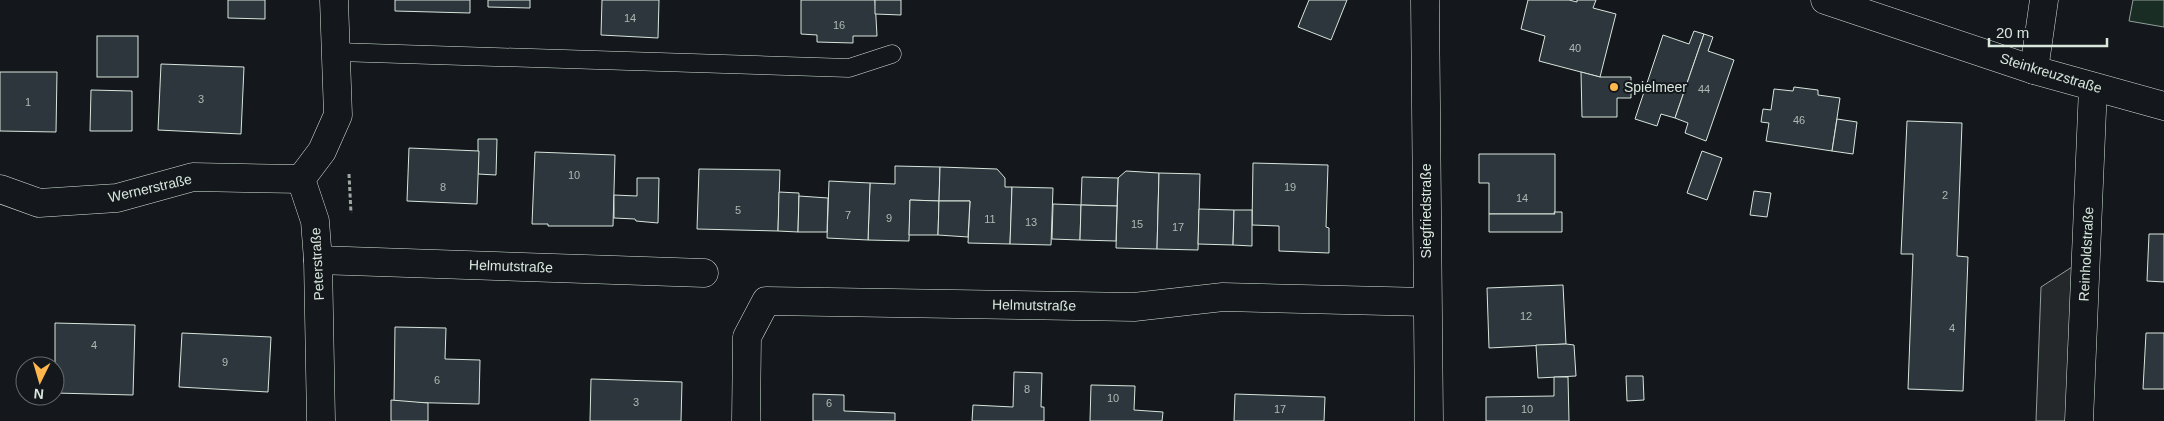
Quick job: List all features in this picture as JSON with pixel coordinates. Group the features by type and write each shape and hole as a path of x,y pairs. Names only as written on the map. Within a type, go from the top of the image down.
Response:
{"street":[{"path":"301,179 322,151 338,115 334,0"},
{"name":"Siegfriedstraße","path":"1425,0 1429,421"},
{"name":"Steinkreuzstraße","path":"1825,0 2034,70 2164,106"},
{"path":"2034,70 2044,0"},
{"name":"Reinholdstraße","path":"2079,421 2094,87"},
{"name":"Wernerstraße","path":"0,190 40,203 118,198 193,178 301,179"},
{"name":"Peterstraße","path":"301,179 315,221 318,260 321,421"},
{"name":"Helmutstraße","path":"318,260 704,273"},
{"name":"Helmutstraße","path":"746,421 747,338 766,301 1134,307 1223,297 1427,302"}],"lane":[{"path":"337,52 849,68 892,54"}],"path":[{"path":"338,115 348,155 353,261"}],"green space":[{"path":"2133,0 2164,0 2164,27 2129,21"}],"shaded area":[{"path":"2072,267 2066,421 2036,421 2041,287"}],"building":[{"path":"228,0 265,0 265,19 228,18"},
{"path":"395,0 470,0 470,13 395,11"},
{"path":"488,0 530,0 530,8 488,7"},
{"path":"602,0 659,0 658,38 601,35"},
{"path":"801,0 875,0 877,36 853,36 853,43 817,42 817,35 801,34"},
{"path":"875,0 901,0 901,15 875,14"},
{"path":"1309,0 1347,0 1331,40 1298,27"},
{"path":"1528,0 1569,0 1577,2 1577,0 1596,0 1593,8 1616,14 1600,77 1539,61 1545,36 1521,29"},
{"path":"1694,31 1704,34 1675,118 1661,114 1657,126 1635,119 1663,35 1689,44"},
{"path":"1704,34 1713,37 1708,51 1734,60 1706,141 1685,133 1688,123 1675,118"},
{"path":"97,36 138,36 138,77 97,77"},
{"path":"161,64 244,67 241,134 158,130"},
{"path":"0,72 57,72 56,132 0,131"},
{"path":"1581,72 1600,77 1631,77 1631,98 1617,98 1617,117 1582,117"},
{"path":"1794,87 1818,90 1818,95 1840,98 1832,151 1766,141 1769,123 1761,122 1763,109 1771,110 1774,89 1793,91"},
{"path":"91,90 132,91 132,131 90,131"},
{"path":"1837,119 1857,122 1853,154 1832,151"},
{"path":"1907,121 1962,123 1957,256 1968,257 1963,391 1908,389 1913,254 1901,254"},
{"path":"478,139 497,139 496,175 478,174"},
{"path":"409,148 479,151 477,204 407,201"},
{"path":"1702,151 1722,158 1707,200 1687,193"},
{"path":"535,152 615,155 613,226 548,226 548,224 532,224"},
{"path":"1479,154 1555,154 1555,214 1489,214 1489,183 1479,183"},
{"path":"1253,163 1328,165 1326,227 1329,228 1329,253 1279,251 1279,226 1252,225"},
{"path":"895,166 940,167 939,201 910,200 909,241 868,240 870,183 895,184"},
{"path":"940,167 997,169 1005,178 1005,187 1012,187 1010,244 968,243 970,201 939,201"},
{"path":"699,169 780,170 778,231 697,229"},
{"path":"1126,171 1159,173 1157,249 1116,248 1118,178"},
{"path":"1159,173 1200,174 1198,250 1157,249"},
{"path":"1082,177 1118,178 1117,206 1081,205"},
{"path":"637,178 659,178 658,223 614,218 614,195 637,196"},
{"path":"829,181 870,183 868,240 827,238"},
{"path":"1012,187 1053,188 1051,245 1010,244"},
{"path":"1754,191 1771,193 1767,217 1750,215"},
{"path":"779,192 799,193 798,232 778,231"},
{"path":"799,196 828,198 827,232 798,232"},
{"path":"910,200 939,201 938,235 909,235"},
{"path":"939,201 970,201 968,237 938,235"},
{"path":"1053,204 1081,205 1080,240 1052,239"},
{"path":"1081,205 1117,206 1116,241 1080,240"},
{"path":"1199,209 1234,210 1233,245 1198,244"},
{"path":"1234,210 1252,210 1252,246 1233,245"},
{"path":"1554,212 1562,212 1562,232 1489,232 1489,214 1555,214"},
{"path":"2149,234 2164,234 2164,282 2147,281"},
{"path":"1563,285 1566,344 1489,348 1487,288"},
{"path":"55,323 135,325 133,395 65,393 65,356 55,356"},
{"path":"395,327 446,328 445,359 480,360 479,404 394,402"},
{"path":"182,333 271,337 268,392 179,387"},
{"path":"2146,333 2164,333 2164,389 2143,389"},
{"path":"1536,345 1574,345 1576,376 1538,378"},
{"path":"1014,372 1042,373 1041,407 1044,407 1044,421 972,421 973,405 1013,407"},
{"path":"1626,376 1643,376 1644,400 1627,401"},
{"path":"1554,377 1568,377 1569,421 1486,421 1486,397 1554,396"},
{"path":"591,379 682,382 681,421 590,421"},
{"path":"1091,385 1135,386 1134,410 1163,412 1162,421 1090,421"},
{"path":"813,394 844,395 844,411 895,413 895,421 813,421"},
{"path":"1235,394 1325,397 1324,421 1234,421"},
{"path":"391,400 428,403 428,421 391,421"}],"place":[{"name":"Spielmeer","path":"1614,87"}]}
